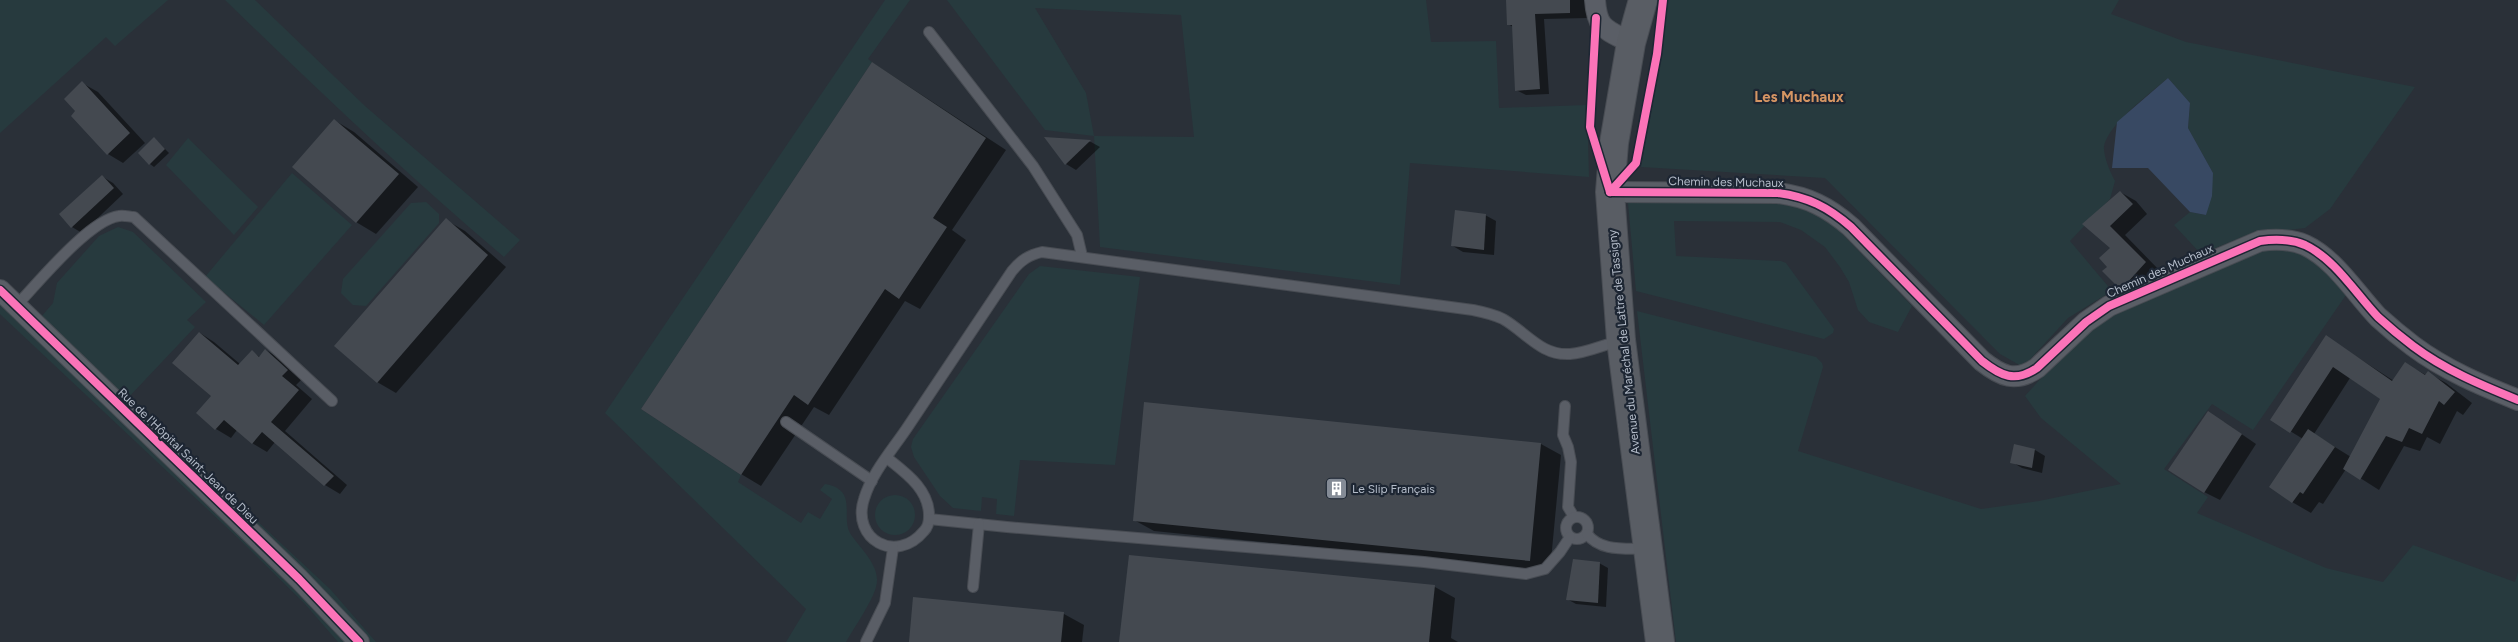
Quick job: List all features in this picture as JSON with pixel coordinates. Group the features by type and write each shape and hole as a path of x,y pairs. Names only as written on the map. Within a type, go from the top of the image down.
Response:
{"main road":[{"name":"Avenue du Maréchal de Lattre de Tassigny","path":"1631,43 1632,0"},
{"name":"Avenue du Maréchal de Lattre de Tassigny","path":"1643,0 1631,43 1614,143 1610,192 1621,340 1646,549 1660,642"}],"street":[{"path":"1595,0 1596,18 1601,25 1631,43"},
{"name":"Chemin des Muchaux","path":"1610,192 1778,193 1806,198 1817,203 1828,209 1850,228 1982,361 2001,375 2010,378 2028,374 2037,368 2086,322 2123,299 2260,241 2295,242 2306,245 2326,260 2378,316 2426,356 2456,374 2518,400"},
{"name":"Rue de l'Hôpital Saint-Jean de Dieu","path":"0,290 271,552 358,642"}],"lane":[{"path":"929,32 1032,166 1077,235 1082,256"},
{"path":"16,306 76,244 102,222 120,215 134,217 332,401"},
{"path":"888,458 909,475 925,496 929,518 926,529 919,537 902,548 884,546 874,539 862,521 864,500 872,481 1021,261 1031,255 1042,252 1473,310 1504,320 1546,350 1558,353 1584,351 1621,340"},
{"path":"1565,406 1563,435 1571,462 1568,507 1574,517"},
{"path":"786,422 872,481"},
{"path":"1574,517 1580,517 1586,521 1589,527 1587,534 1581,539 1570,536 1566,526 1574,517"},
{"path":"929,518 979,524 1424,562 1526,574 1545,569 1560,552 1570,536"},
{"path":"973,587 979,524"},
{"path":"1587,534 1594,543 1610,548 1646,549"},
{"path":"866,642 885,603 893,548"}],"green space":[{"path":"0,0 168,0 115,46 106,37 0,133"},
{"path":"225,0 255,0 365,106 520,240 504,257 397,163"},
{"path":"885,0 910,0 868,59 872,62 641,409 741,475 738,482 801,523 808,512 820,519 832,499 820,490 825,484 834,486 845,496 847,523 850,533 869,558 876,572 877,579 874,593 846,642 786,642 806,609 605,413"},
{"path":"947,0 1426,0 1431,42 1496,41 1499,108 1587,105 1589,177 1410,163 1400,285 1100,247 1094,136 1045,130","holes":["1035,8 1181,15 1194,137 1094,136 1086,93"]},
{"path":"1668,0 2119,0 2111,14 2186,42 2415,87 2330,209 2305,228 2247,235 2201,254 2174,225 2190,212 2206,215 2213,173 2188,128 2190,103 2168,78 2130,110 2106,140 2104,149 2115,181 2110,199 2070,241 2112,291 2068,318 2023,367 2000,354 1825,178 1641,167 1661,59"},
{"path":"188,138 258,207 234,235 166,165"},
{"path":"292,173 352,225 264,325 205,277"},
{"path":"1644,199 1793,202 1819,210 1912,306 1898,332 1869,322 1858,310 1849,282 1825,247 1801,230 1780,222 1674,221 1676,256 1781,261 1786,263 1834,329 1833,333 1824,339 1636,291 1628,203"},
{"path":"426,202 439,214 439,223 366,306 353,305 341,293 343,279 411,203"},
{"path":"118,227 133,232 206,302 187,320 195,327 127,399 331,590 376,642 338,642 305,604 238,538 0,314 0,279 41,317 53,303 57,283 99,236"},
{"path":"2275,247 2298,249 2318,261 2346,295 2253,430 2212,404 2164,469 2208,497 2197,513 2326,568 2383,582 2413,545 2515,582 2518,572 2518,642 1676,642 1637,311 1816,357 1823,367 1798,451 1981,509 2039,501 2121,484 2041,418 2025,396 2081,334 2098,322 2244,253"},
{"path":"1040,266 1140,277 1115,465 1020,460 1014,516 996,514 997,499 982,497 981,511 953,508 940,496 914,457 911,447 913,439 1029,274"},
{"path":"899,495 906,498 912,504 915,515 914,523 906,532 899,535 891,535 884,532 876,523 875,511 878,504 887,496"}],"water":[{"path":"2168,78 2190,103 2188,128 2213,173 2212,196 2206,215 2190,212 2148,168 2112,168 2117,122"}],"building":[{"path":"1506,0 1570,0 1570,13 1535,14 1540,89 1515,91 1512,25 1507,25"},
{"path":"872,62 986,138 933,218 947,227 899,299 885,289 808,405 794,395 741,475 641,409"},
{"path":"82,81 130,133 107,155 71,116 75,111 64,99"},
{"path":"334,119 399,174 356,223 292,167"},
{"path":"154,137 165,149 149,165 138,153"},
{"path":"1044,137 1091,140 1065,165"},
{"path":"102,175 114,188 71,228 59,214"},
{"path":"2120,191 2133,204 2110,226 2146,262 2127,283 2118,287 2102,271 2107,267 2099,258 2110,248 2082,224"},
{"path":"1455,210 1486,214 1484,250 1451,246"},
{"path":"446,218 488,255 377,383 334,346"},
{"path":"199,332 238,365 252,350 259,357 265,349 288,370 282,376 299,390 271,422 334,476 324,486 262,432 252,444 224,420 215,430 196,413 211,396 172,363"},
{"path":"2326,335 2392,381 2405,362 2425,375 2428,371 2455,392 2444,405 2439,401 2422,434 2409,428 2402,442 2386,436 2360,480 2343,469 2380,399 2333,367 2290,433 2270,420"},
{"name":"Le Slip Français","path":"1144,402 1541,443 1530,561 1133,521"},
{"path":"2208,411 2242,434 2204,493 2168,470"},
{"path":"2308,429 2335,447 2303,494 2300,492 2292,503 2269,487"},
{"path":"2014,444 2035,449 2032,468 2010,463"},
{"path":"1129,555 1435,585 1429,642 1119,642"},
{"path":"1573,559 1600,562 1598,603 1566,600"},
{"path":"913,597 1064,612 1061,642 909,642"}],"cycle path":[{"path":"1610,192 1636,163 1657,54 1663,0"},
{"path":"1596,18 1590,127 1610,192"},
{"path":"1610,192 1778,193 1799,197 1817,204 1851,227 1982,361 1996,371 2008,376 2022,375 2037,368 2086,322 2109,306 2260,241 2294,242 2305,245 2326,259 2378,317 2425,355 2477,383 2518,400"},
{"path":"0,290 299,579 359,642"}],"place":[{"name":"Le Slip Français","path":"1336,489"}],"district":[{"name":"Les Muchaux","path":"1799,97"}]}
